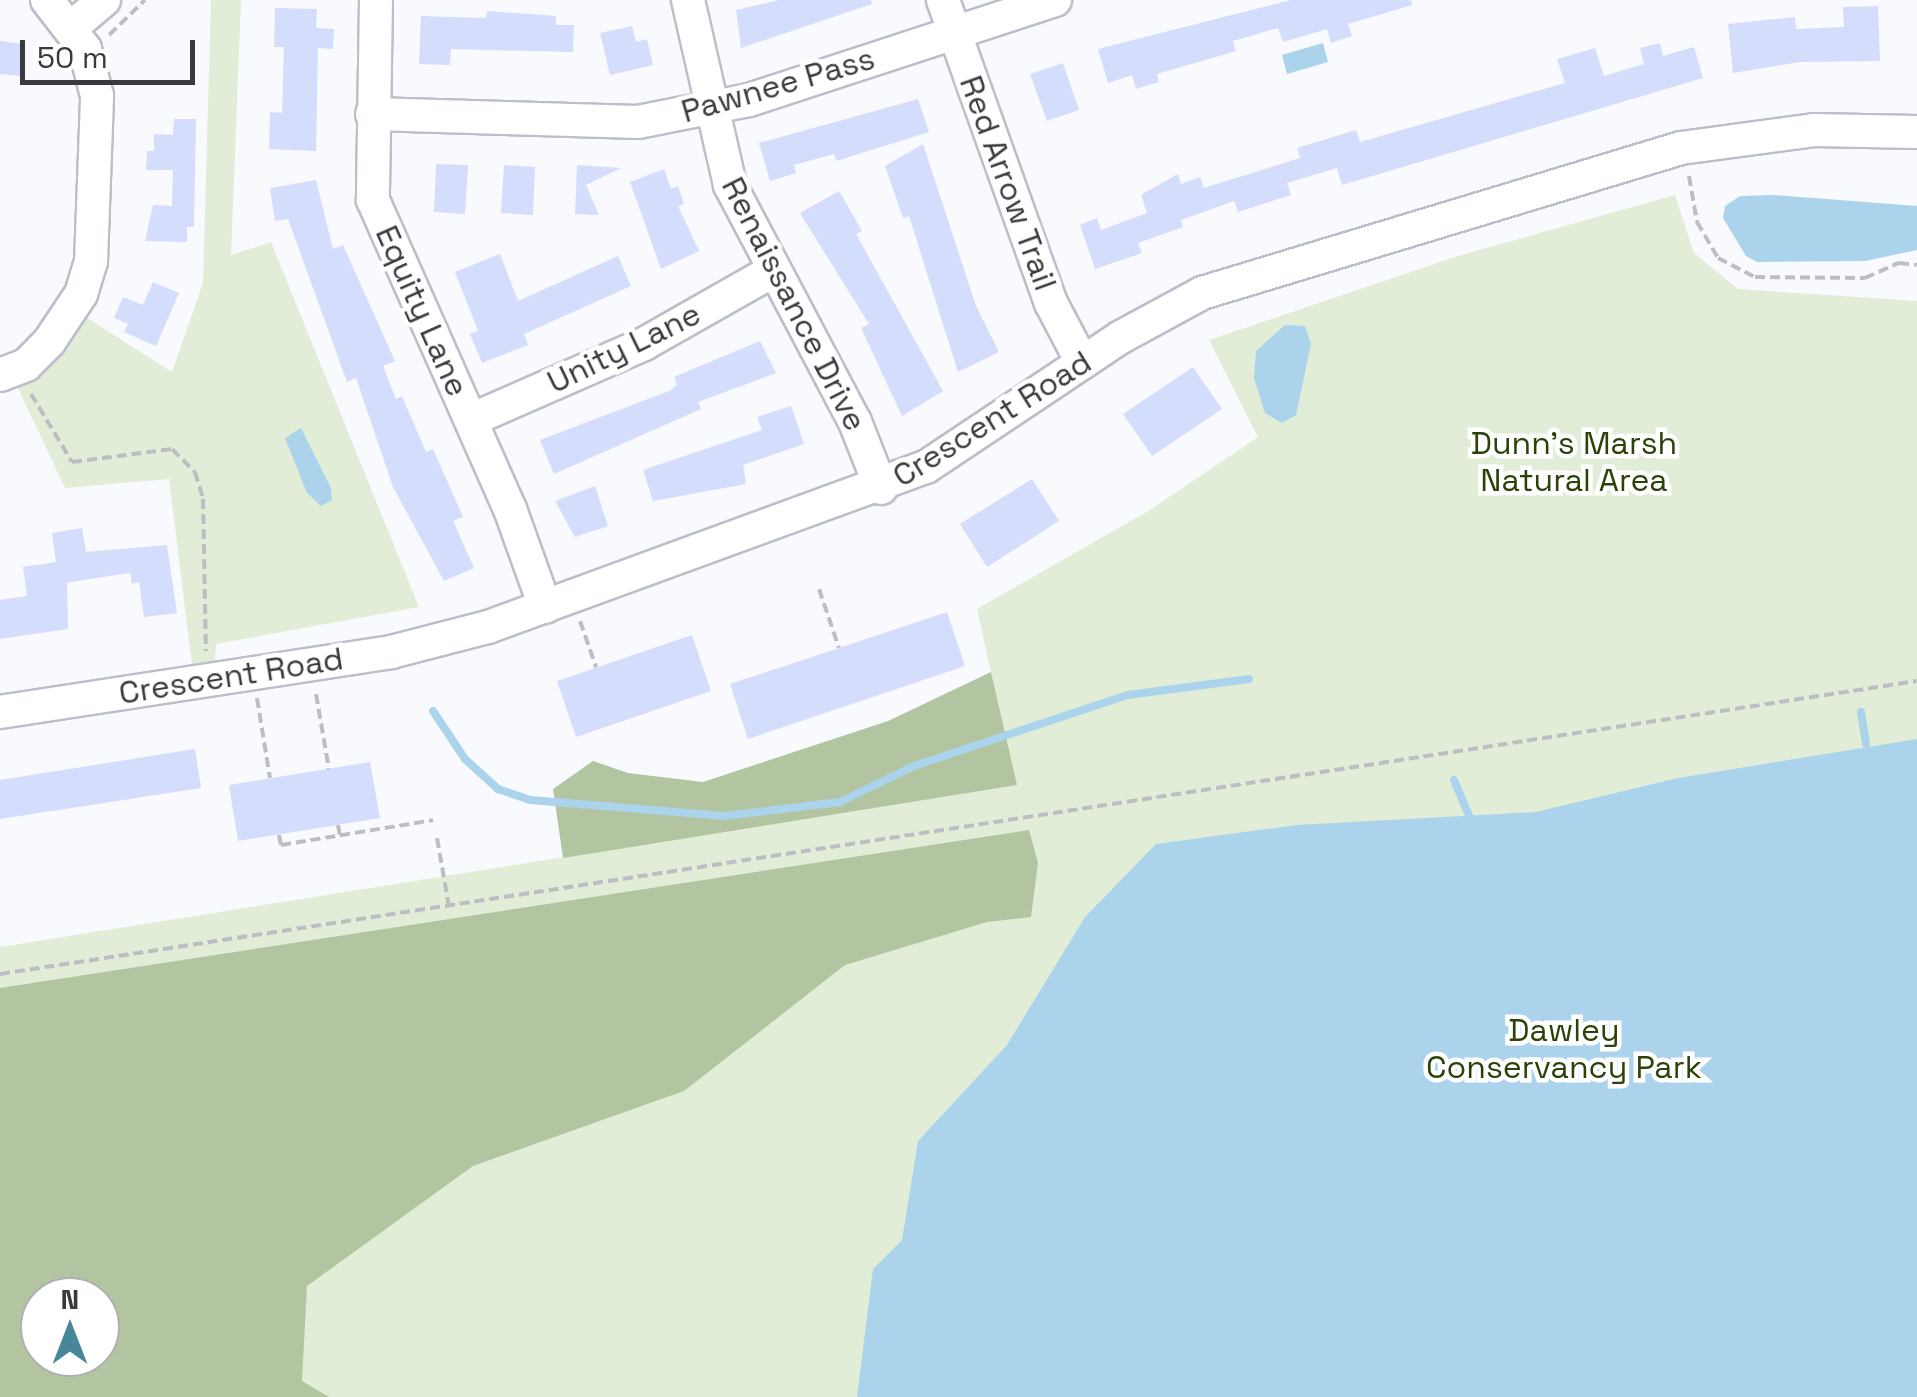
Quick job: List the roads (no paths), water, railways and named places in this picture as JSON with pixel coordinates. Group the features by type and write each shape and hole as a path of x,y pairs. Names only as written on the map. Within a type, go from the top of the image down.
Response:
{"street":[{"path":"14,382 49,342 81,294 92,262 98,96 86,49 72,27 46,0"},
{"path":"72,27 104,0"},
{"name":"Equity Lane","path":"376,0 373,200 471,420 559,602"},
{"name":"Renaissance Drive","path":"688,0 730,185 856,422 881,488"},
{"name":"Pawnee Pass","path":"372,114 638,122 712,110 948,15 1055,0"},
{"name":"Red Arrow Trail","path":"948,15 1050,303 1082,362"},
{"name":"Crescent Road","path":"0,712 415,647 559,602 881,488 962,446 1082,362 1202,293 1681,148 1814,130 1917,132"},
{"name":"Unity Lane","path":"471,420 644,344 774,270"}],"water":[{"path":"1323,43 1328,62 1287,74 1282,55"},
{"path":"1740,196 1917,206 1917,250 1865,261 1757,262 1746,256 1723,218 1725,206"},
{"path":"1285,325 1305,326 1311,344 1296,415 1282,423 1265,413 1254,378 1256,351"},
{"path":"301,428 331,488 332,500 321,506 307,493 285,438"},
{"path":"1917,739 1917,1397 857,1397 873,1269 902,1240 918,1141 1007,1045 1085,917 1156,844 1297,825 1536,812 1678,778"}],"waterway":[{"path":"433,711 465,759 498,789 530,800 724,816 840,802 914,766 1128,695 1249,679"},
{"path":"1861,712 1866,744"},
{"path":"1454,780 1470,818"}],"park label":[{"name":"Dunn's Marsh Natural Area","path":"1574,462"},
{"name":"Dawley Conservancy Park","path":"1564,1050"}]}
